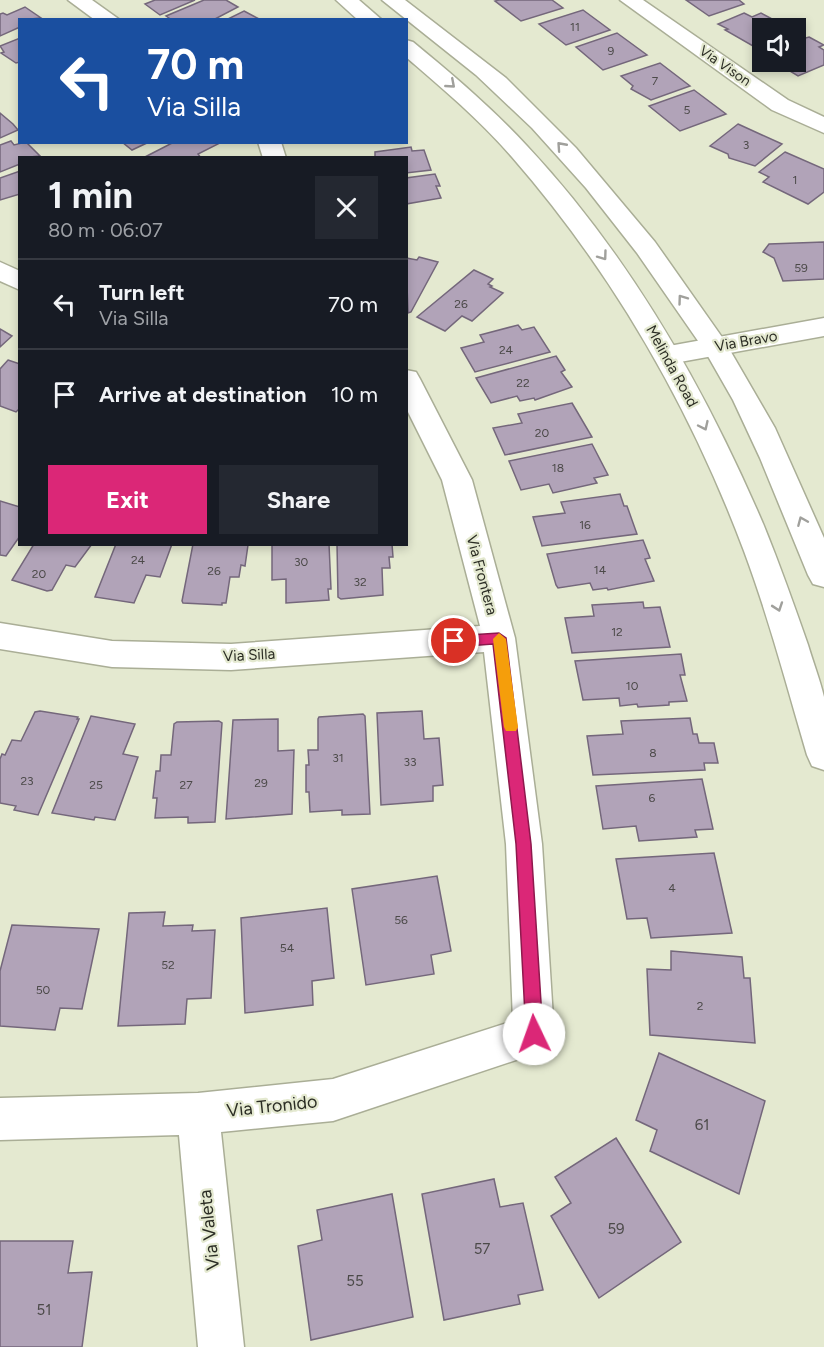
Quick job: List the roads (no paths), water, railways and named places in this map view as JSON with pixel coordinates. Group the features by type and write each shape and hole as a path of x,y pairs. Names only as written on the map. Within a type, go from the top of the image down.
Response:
{"street":[{"path":"78,0 107,18"},
{"path":"346,0 369,18"},
{"path":"392,0 445,39 511,96 546,130 643,245 716,346 744,397 789,490 824,575"},
{"name":"Via Vison","path":"630,0 780,105 824,126"},
{"name":"Melinda Road","path":"408,48 482,112 534,168 606,259 669,355 718,456 758,548 824,754"},
{"path":"0,270 18,281"},
{"name":"Via Bravo","path":"669,355 824,327"},
{"name":"Via Frontera","path":"408,383 457,480 499,638 524,844 534,1034"},
{"name":"Via Silla","path":"0,636 112,654 231,657 499,638"},
{"name":"Via Tronido","path":"0,1119 198,1113 333,1100 534,1034"},
{"name":"Via Valeta","path":"198,1113 221,1347"}]}
